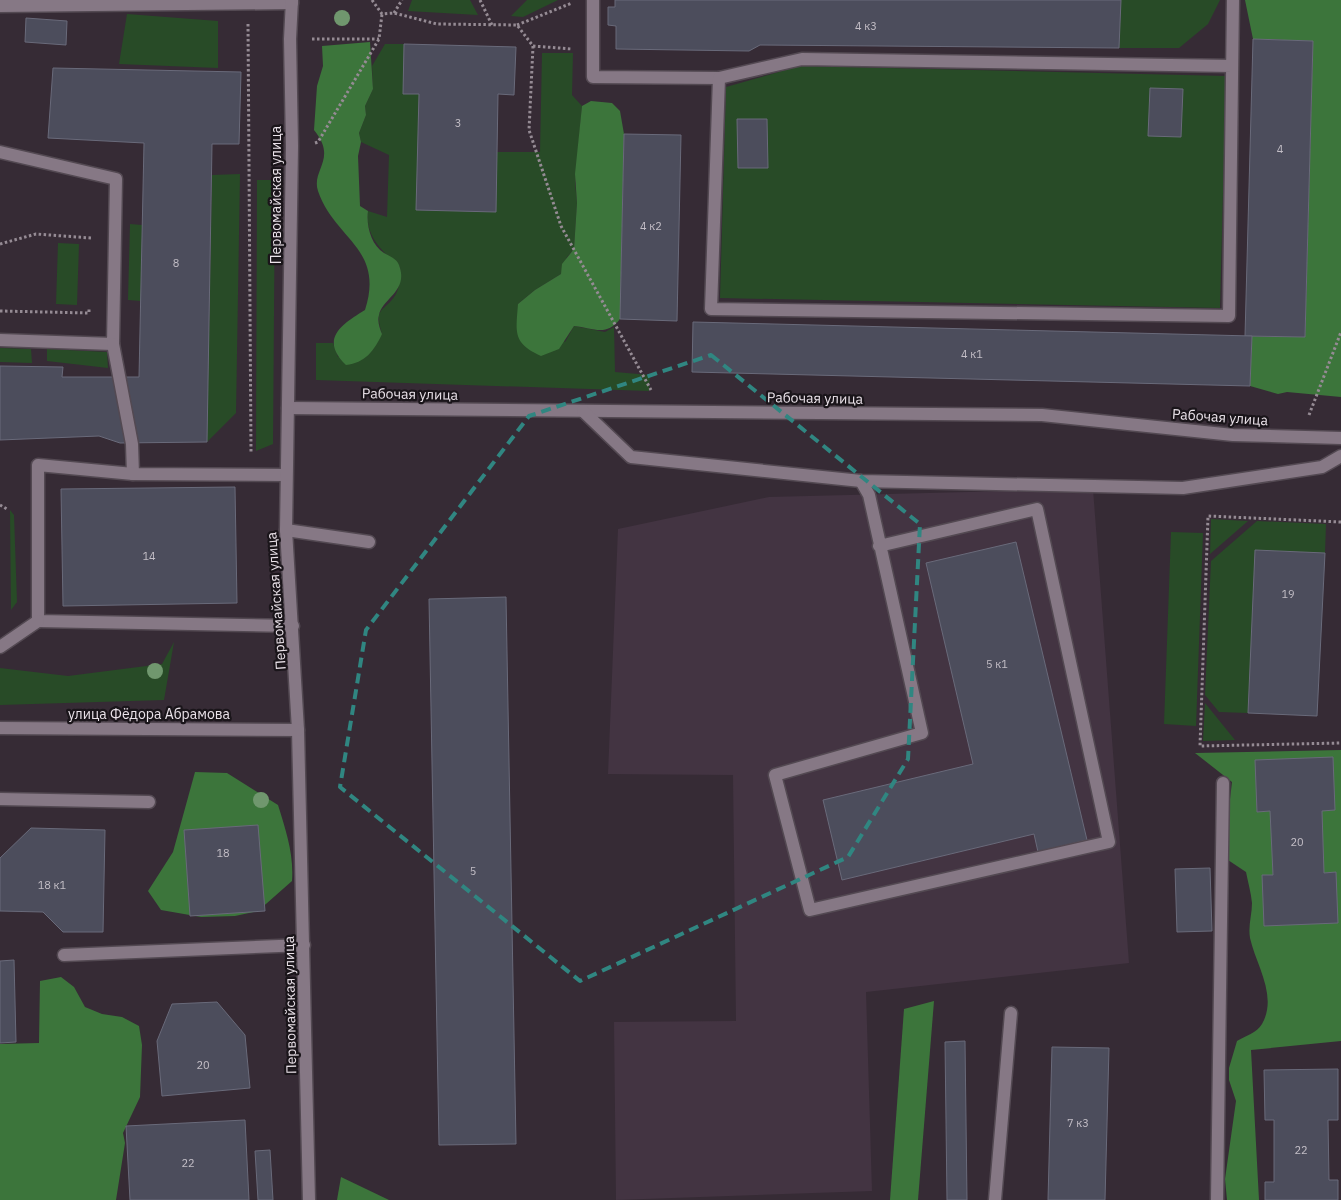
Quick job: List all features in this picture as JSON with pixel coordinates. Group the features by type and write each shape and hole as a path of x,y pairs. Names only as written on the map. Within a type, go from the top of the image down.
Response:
{"street":[{"path":"593,0 592,51 594,77 719,78 802,58 1232,66"},
{"path":"719,78 711,309 1228,316 1233,0"},
{"path":"0,6 248,5 292,2"},
{"name":"Первомайская улица","path":"292,2 290,39 292,146 286,530 298,730 309,1200"},
{"path":"0,152 116,179 113,344 132,444 133,474"},
{"path":"0,340 113,344"},
{"name":"Рабочая улица","path":"288,408 1042,415 1233,435 1341,438"},
{"path":"583,411 631,457 861,481 1183,488 1322,467 1341,456"},
{"path":"38,621 38,465 133,474 286,475"},
{"path":"861,481 869,495 879,546 922,733 775,775 810,910 1109,842 1037,509 879,546"},
{"path":"286,530 369,542"},
{"path":"0,647 38,621 293,626"},
{"name":"улица Фёдора Абрамова","path":"0,728 298,730"},
{"path":"1217,1200 1223,783"},
{"path":"0,799 149,802"},
{"path":"64,955 304,945"},
{"path":"994,1200 1011,1013"}],"path":[{"path":"292,146 318,142 379,39 382,14 372,0"},
{"path":"394,13 402,0"},
{"path":"480,0 492,25"},
{"path":"382,14 394,13 437,24 517,25 580,0"},
{"path":"248,5 251,476"},
{"path":"517,25 533,46 529,130 561,226 654,394"},
{"path":"290,39 379,39"},
{"path":"533,46 592,51"},
{"path":"0,244 36,234 91,238 91,248"},
{"path":"0,310 89,313 90,303"},
{"path":"1301,437 1341,332"},
{"path":"0,505 7,509"},
{"path":"1341,522 1208,516 1200,746 1341,743"}],"highlighted area":[{"path":"711,355 920,524 908,759 848,857 580,981 340,787 366,630 529,416"}],"shaded area":[{"path":"1093,489 1129,963 866,992 872,1191 616,1200 614,1022 736,1021 733,775 608,774 618,529 769,497"}],"green space":[{"path":"412,0 470,0 478,15 408,11"},
{"path":"527,0 558,0 523,17 511,16"},
{"path":"1121,0 1220,0 1208,24 1179,48 1119,48"},
{"path":"1245,0 1341,0 1341,397 1287,392 1278,394 1250,386 1252,336 1305,337 1313,41 1253,39"},
{"path":"127,14 218,21 218,68 119,64"},
{"path":"370,42 373,89 365,106 366,115 359,133 361,142 358,156 360,206 368,211 370,234 373,240 379,249 398,262 401,276 397,289 381,309 378,320 382,334 376,346 364,359 346,365 338,356 334,347 334,340 342,327 365,310 369,289 368,272 363,258 355,245 325,207 318,191 318,177 324,157 324,149 321,140 314,130 317,86 323,66 322,46"},
{"path":"385,44 404,44 404,94 419,94 417,210 495,212 497,152 540,152 542,53 573,53 572,95 582,106 575,183 577,203 574,249 567,257 561,274 535,290 518,304 565,342 574,326 605,332 614,327 615,372 650,375 649,391 316,380 316,343 333,343 338,357 382,334 380,314 396,294 399,284 400,267 376,243 369,228 368,220 368,211 387,217 389,155 361,142 359,133 366,115 365,106 373,89 372,66"},
{"path":"800,66 1226,76 1220,308 720,298 726,87"},
{"path":"591,101 612,103 620,111 624,134 620,319 615,325 605,330 574,326 559,349 541,356 520,341 517,329 518,304 535,290 561,274 562,264 574,249 577,203 575,174 582,106"},
{"path":"240,174 236,413 207,442 212,175"},
{"path":"257,180 275,180 273,444 256,451"},
{"path":"130,224 142,225 141,301 128,300"},
{"path":"58,243 79,244 77,305 56,304"},
{"path":"0,348 31,349 32,363 0,362"},
{"path":"47,349 107,352 108,368 47,361"},
{"path":"10,510 14,515 17,602 11,610"},
{"path":"1211,519 1248,521 1210,554"},
{"path":"1257,521 1326,524 1325,553 1255,550 1248,713 1219,712 1205,695 1211,561"},
{"path":"1171,532 1203,533 1196,726 1164,724"},
{"path":"174,642 164,700 0,705 0,668 68,676 162,664"},
{"path":"1205,703 1235,740 1203,741"},
{"path":"1341,750 1341,1041 1251,1050 1259,1200 1227,1200 1225,1179 1236,1101 1229,1080 1229,1068 1237,1041 1260,1027 1268,1003 1264,981 1250,938 1249,929 1252,903 1246,872 1228,860 1228,816 1232,782 1195,753"},
{"path":"195,772 227,773 278,805 291,852 292,881 258,911 235,916 201,917 161,910 148,891 173,852"},
{"path":"61,977 74,987 85,1007 102,1014 122,1017 139,1026 142,1045 140,1097 123,1133 125,1143 116,1200 0,1200 0,1044 39,1043 40,981"},
{"path":"934,1001 918,1200 890,1200 904,1009"},
{"path":"341,1177 389,1200 337,1200"}],"building":[{"path":"615,0 1121,0 1119,48 760,45 749,51 616,49 616,26 608,25 608,7 615,7"},
{"path":"26,18 67,21 66,45 25,42"},
{"path":"1253,39 1313,41 1305,337 1245,336"},
{"path":"404,44 516,47 514,95 498,94 496,212 416,210 419,94 403,94"},
{"path":"53,68 241,72 239,144 212,144 207,442 120,443 99,436 0,440 0,366 63,367 62,377 139,377 144,143 48,138"},
{"path":"1150,88 1183,89 1181,137 1148,136"},
{"path":"737,119 767,119 768,168 738,168"},
{"path":"624,134 681,135 677,321 620,319"},
{"path":"693,322 1252,336 1250,386 692,372"},
{"path":"235,487 237,603 63,606 61,489"},
{"path":"1016,542 1087,840 1038,852 1034,834 842,880 823,800 973,764 926,563"},
{"path":"1255,550 1325,553 1317,716 1248,713"},
{"path":"506,597 516,1144 439,1145 429,599"},
{"path":"1333,757 1335,810 1322,811 1324,873 1336,872 1338,923 1264,926 1262,875 1273,875 1270,811 1257,812 1255,760"},
{"path":"258,825 265,911 190,916 184,830"},
{"path":"31,828 105,830 103,932 63,932 43,912 0,911 0,858"},
{"path":"1210,868 1212,931 1177,932 1175,869"},
{"path":"14,960 16,1042 0,1043 0,961"},
{"path":"217,1002 245,1035 250,1088 162,1096 157,1041 172,1004"},
{"path":"965,1041 967,1200 947,1200 945,1042"},
{"path":"1052,1047 1109,1048 1105,1200 1048,1200"},
{"path":"1338,1069 1338,1120 1328,1120 1329,1180 1338,1180 1338,1200 1265,1200 1265,1182 1274,1182 1274,1120 1265,1120 1264,1070"},
{"path":"245,1120 249,1200 130,1200 126,1126"},
{"path":"270,1150 273,1200 258,1200 255,1151"}]}
